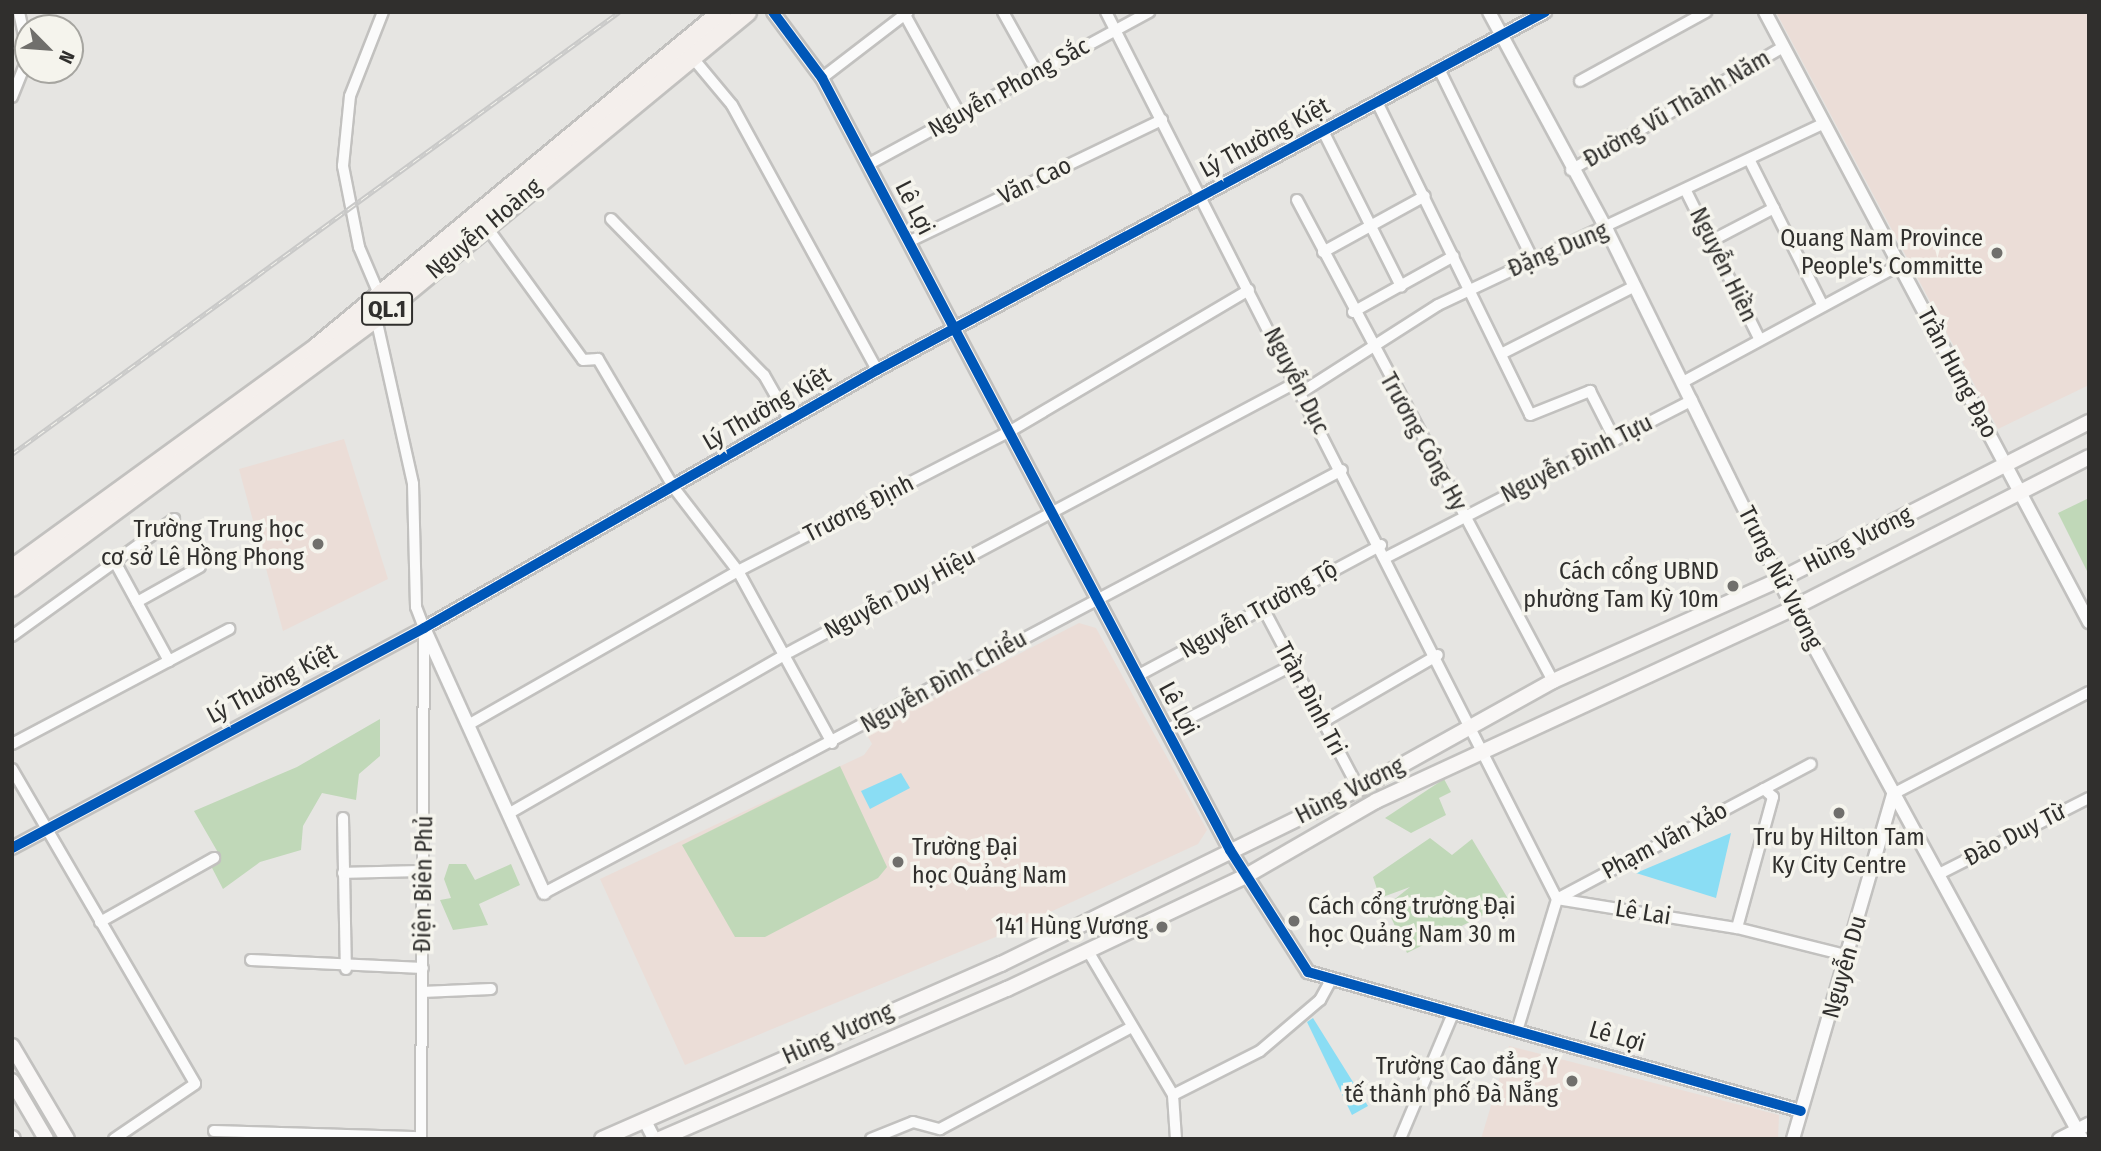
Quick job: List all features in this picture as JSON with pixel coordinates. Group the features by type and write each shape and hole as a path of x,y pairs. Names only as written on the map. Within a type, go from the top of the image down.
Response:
{"highway":[{"name":"Nguyễn Hoàng","path":"12,587 376,318 486,226 722,12"},
{"name":"Nguyễn Hoàng","path":"12,569 316,348 379,294 692,57 747,12"}],"main road":[{"name":"Hùng Vương","path":"602,1139 1001,964 1359,789 1553,681 1779,580 2089,422"},
{"name":"Hùng Vương","path":"660,1139 1088,951 1246,876 1376,801 1793,608 2089,457"},
{"path":"12,1046 67,1139"},
{"path":"12,1081 46,1139"},
{"path":"12,1100 35,1139"}],"street":[{"path":"379,294 359,247 343,166 350,96 383,12"},
{"name":"Lê Lợi","path":"773,12 822,78 869,164 953,332 1230,850 1290,950 1308,972 1330,982 1517,1031 1801,1111"},
{"path":"1003,12 1037,73"},
{"name":"Nguyễn Dục","path":"1106,12 1474,725 1484,751"},
{"name":"Nguyễn Phong Sắc","path":"869,164 1149,12"},
{"name":"Trưng Nữ Vương","path":"1489,12 1571,170 1608,230 1793,608 1893,794 1941,873 2083,1131"},
{"name":"Lý Thường Kiệt","path":"12,848 424,628 877,370 953,332 1545,12"},
{"path":"1580,80 1706,12"},
{"name":"Trần Hưng Đạo","path":"1765,12 2089,622"},
{"path":"822,78 906,14 960,116"},
{"name":"Đường Vũ Thành Năm","path":"1571,170 1783,47"},
{"path":"692,57 732,105 877,370"},
{"path":"1439,69 1533,260"},
{"path":"1377,102 1503,352 1532,418 1590,391 1615,440"},
{"name":"Văn Cao","path":"908,242 1162,120"},
{"name":"Đặng Dung","path":"1300,387 1472,289 1533,260 1608,230 1823,124"},
{"path":"1323,131 1401,286"},
{"path":"1750,161 1823,306"},
{"name":"Nguyễn Hiền","path":"1686,191 1760,340"},
{"path":"1323,251 1425,196"},
{"name":"Trương Công Hy","path":"1297,200 1370,346 1553,681"},
{"path":"1710,241 1774,208"},
{"path":"611,219 764,375 789,419"},
{"path":"486,226 583,359 598,359 674,488 738,571 832,743"},
{"path":"1353,312 1454,256"},
{"path":"1683,382 1899,265"},
{"path":"1503,352 1635,286"},
{"name":"Trương Định","path":"468,725 738,571 1007,433 1249,290"},
{"name":"Điện Biên Phủ","path":"376,318 413,484 416,607 424,628 426,871 421,1138"},
{"name":"Nguyễn Duy Hiệu","path":"508,814 784,655 1300,387"},
{"name":"Nguyễn Đình Tựu","path":"1387,556 1692,400"},
{"name":"Nguyễn Đình Chiểu","path":"544,893 832,743 1096,599 1342,470"},
{"path":"12,636 174,519"},
{"name":"Nguyễn Trường Tộ","path":"1137,676 1381,545"},
{"path":"115,562 169,661"},
{"path":"137,602 200,567"},
{"name":"Trần Đình Tri","path":"1263,608 1290,666 1359,789"},
{"path":"424,628 544,893"},
{"path":"12,744 229,629"},
{"path":"1321,723 1438,655"},
{"path":"1166,730 1290,666"},
{"path":"1893,794 2089,692"},
{"path":"1484,751 1557,898 1517,1031"},
{"path":"1764,789 1811,764"},
{"path":"12,769 195,1084 114,1139"},
{"name":"Phạm Văn Xảo","path":"1557,898 1764,789 1773,797 1737,928"},
{"name":"Nguyễn Du","path":"1793,1139 1849,956 1893,794"},
{"name":"Đào Duy Từ","path":"1941,873 2089,797"},
{"path":"343,818 346,969"},
{"path":"100,922 214,858"},
{"path":"343,873 426,871"},
{"name":"Lê Lai","path":"1557,898 1737,928 1849,956"},
{"path":"1088,951 1173,1095 1176,1139"},
{"path":"251,960 346,969 423,968"},
{"path":"1173,1095 1259,1052 1320,1000 1330,982"},
{"path":"422,992 491,989"},
{"path":"1400,1139 1452,1016"},
{"path":"872,1139 912,1122 942,1134 1132,1027"},
{"path":"645,1121 654,1139"},
{"path":"214,1130 421,1138"},
{"path":"2059,1139 2083,1131"}],"shaded area":[{"name":"Quang Nam Province People's Committe","path":"1776,12 2089,12 2089,385 1998,429"},
{"name":"Trường Trung học cơ sở Lê Hồng Phong","path":"344,439 388,579 283,631 239,469"},
{"name":"Trường Đại học Quảng Nam","path":"1079,623 1096,628 1207,830 1198,844 998,936 685,1065 600,879 864,755 872,744 866,733"},
{"name":"Trường Cao đẳng Y tế thành phố Đà Nẵng","path":"1509,1046 1779,1115 1778,1139 1481,1139"}],"green space":[{"path":"2089,498 2089,575 2058,513"},
{"path":"380,719 380,756 359,774 356,800 322,793 303,826 301,850 260,862 223,889 210,864 220,856 194,811 297,767"},
{"path":"840,766 887,867 878,878 765,937 735,937 682,845"},
{"path":"1444,779 1451,792 1439,798 1446,815 1411,833 1385,818"},
{"path":"1430,838 1452,855 1472,839 1510,902 1407,953 1386,906 1410,887 1380,898 1373,877"},
{"path":"449,864 466,864 475,880 511,864 520,885 479,904 488,925 453,930 440,900 451,898 444,879"}],"water":[{"path":"901,773 910,788 870,809 861,791"},
{"path":"1731,833 1716,898 1636,873"},
{"path":"1313,1018 1368,1106 1352,1115 1307,1022"}],"railway":[{"path":"12,454 619,12"}],"cycle path":[{"path":"773,12 822,78 1230,850 1308,972 1801,1111"},
{"path":"12,848 424,628 877,370 1545,12"}],"place":[{"name":"Quang Nam Province People's Committe","path":"1997,253"},
{"name":"Trường Trung học cơ sở Lê Hồng Phong","path":"318,544"},
{"name":"Cách cổng UBND phường Tam Kỳ 10m","path":"1733,586"},
{"name":"Tru by Hilton Tam Ky City Centre","path":"1839,813"},
{"name":"Trường Đại học Quảng Nam","path":"898,862"},
{"name":"Cách cổng trường Đại học Quảng Nam 30 m","path":"1294,921"},
{"name":"141 Hùng Vương","path":"1162,927"},
{"name":"Trường Cao đẳng Y tế thành phố Đà Nẵng","path":"1572,1081"}]}
